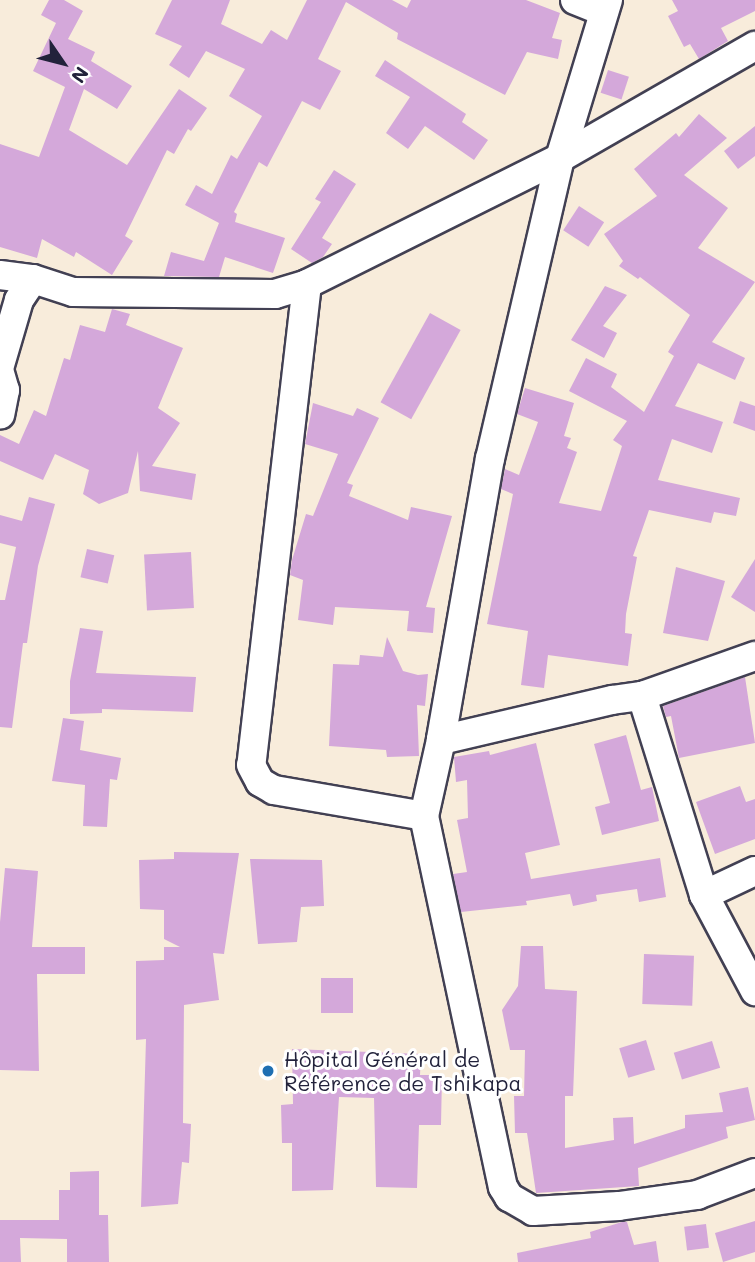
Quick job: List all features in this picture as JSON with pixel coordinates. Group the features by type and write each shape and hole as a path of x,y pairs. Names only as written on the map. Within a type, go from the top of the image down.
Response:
{"street":[{"path":"575,0 606,6 560,158 489,458 441,740 424,816 503,1187 509,1197 533,1211 619,1206 697,1195 755,1172"},
{"path":"0,275 33,279 73,292 248,296 275,294 307,284 560,158 755,46"},
{"path":"0,365 19,300 33,279"},
{"path":"307,284 251,765 260,782 274,790 424,816"},
{"path":"0,373 5,390 0,415"},
{"path":"441,740 612,700 642,696 755,656"},
{"path":"642,696 704,895 755,991"},
{"path":"704,895 755,871"}],"building":[{"path":"49,0 64,0 83,11 68,39 95,52 91,61 132,86 117,109 84,89 69,130 127,165 179,89 207,108 191,131 188,129 174,154 167,150 125,236 133,241 112,275 76,252 74,257 42,239 37,258 0,247 0,144 39,157 65,87 33,71 56,23 41,15"},
{"path":"172,0 230,0 221,24 262,44 271,30 287,40 307,0 392,0 407,8 411,0 526,0 560,13 552,38 562,40 558,59 527,52 505,95 397,39 398,33 346,2 318,59 341,71 320,110 302,101 267,167 259,162 234,212 237,214 235,222 285,238 273,273 225,257 219,277 164,276 171,252 204,261 219,223 185,205 196,185 212,194 231,155 237,159 262,116 229,96 245,69 206,51 189,78 169,65 182,46 155,34"},
{"path":"672,0 755,0 755,11 721,28 728,41 699,59 690,44 684,47 668,16 678,11"},
{"path":"385,60 466,114 462,122 488,140 474,160 425,126 408,149 386,133 410,97 375,76"},
{"path":"608,70 629,77 622,100 601,93"},
{"path":"699,114 727,138 684,175 728,208 698,248 755,282 712,342 745,358 735,380 698,363 675,406 723,422 712,453 672,439 658,480 740,498 736,516 714,512 711,523 649,510 633,556 637,557 625,633 632,634 628,666 548,655 544,688 521,685 528,631 487,624 513,494 501,489 505,469 519,475 538,422 517,414 525,388 574,403 564,436 571,438 567,448 577,452 559,503 601,511 622,446 613,440 627,421 569,391 586,358 617,374 611,387 644,412 674,356 668,352 690,315 640,277 638,279 619,266 623,261 604,234 657,196 634,169 676,133 679,137"},
{"path":"755,126 755,156 738,169 724,151"},
{"path":"334,170 356,184 322,238 332,244 323,257 312,263 291,249 321,202 315,199"},
{"path":"579,206 604,222 588,247 563,230"},
{"path":"605,286 627,295 603,326 617,333 604,358 571,340"},
{"path":"112,309 130,314 126,325 183,348 158,408 180,423 152,466 196,474 192,500 140,491 138,451 128,493 99,504 83,494 89,470 55,454 43,480 0,461 0,435 19,444 34,410 46,416 64,358 70,360 80,325 105,332"},
{"path":"430,313 461,330 411,419 381,402"},
{"path":"740,401 755,406 755,431 733,423"},
{"path":"313,403 353,416 357,408 379,418 347,483 353,485 349,496 408,520 411,507 452,516 426,607 435,608 433,633 407,631 409,611 335,607 333,625 298,620 303,580 290,575 292,560 306,514 313,516 338,454 305,444"},
{"path":"29,497 55,504 38,566 27,643 23,643 12,728 0,727 0,600 5,600 16,547 0,543 0,515 22,521"},
{"path":"87,549 114,555 108,584 80,577"},
{"path":"191,552 194,608 147,610 144,554"},
{"path":"755,559 755,612 731,597"},
{"path":"676,567 725,581 708,641 663,633"},
{"path":"80,628 103,631 96,673 196,677 193,712 102,709 102,713 70,714 70,681"},
{"path":"387,637 403,671 418,675 428,674 425,706 417,705 419,756 387,757 386,750 329,746 333,664 359,665 360,655 383,657"},
{"path":"745,677 755,743 679,758 671,716 666,717 663,706"},
{"path":"63,718 84,721 80,750 121,758 117,780 110,779 107,827 83,826 85,785 52,781"},
{"path":"626,735 641,790 652,787 659,821 602,835 595,807 610,803 594,744"},
{"path":"536,743 560,845 525,853 531,879 660,858 666,897 639,902 637,889 596,895 597,901 573,906 570,894 526,901 527,905 461,912 453,874 467,872 457,820 468,818 467,780 456,782 454,757 489,751 490,755"},
{"path":"740,786 746,802 755,799 755,839 715,854 696,802"},
{"path":"174,852 239,853 224,954 213,953 219,1000 184,1005 183,1123 191,1124 189,1163 182,1162 178,1204 141,1207 146,1039 136,1040 136,961 164,960 164,947 180,947 164,939 164,910 140,909 139,860 174,859"},
{"path":"250,859 322,860 324,906 301,907 297,942 258,944"},
{"path":"5,868 38,871 32,947 85,947 85,974 37,974 39,1071 0,1070 0,922"},
{"path":"521,946 543,946 545,989 577,991 573,1096 565,1096 565,1148 614,1140 613,1118 633,1117 634,1144 685,1128 685,1115 723,1112 719,1093 748,1087 755,1120 726,1127 728,1138 638,1168 639,1186 536,1193 527,1133 515,1133 514,1096 524,1096 525,1050 510,1050 502,1010 518,986"},
{"path":"644,954 694,956 692,1006 642,1004"},
{"path":"321,978 353,978 353,1013 321,1013"},
{"path":"646,1040 655,1070 628,1078 619,1048"},
{"path":"712,1041 720,1068 682,1079 674,1053"},
{"path":"292,1049 421,1054 420,1075 442,1075 441,1125 419,1125 417,1188 376,1187 374,1098 339,1097 333,1190 292,1191 292,1143 282,1143 281,1105 293,1104"},
{"path":"99,1171 99,1215 108,1215 109,1262 67,1262 67,1239 20,1238 21,1262 0,1262 0,1220 59,1220 59,1190 70,1190 70,1172"},
{"path":"755,1221 755,1252 723,1262 715,1233"},
{"path":"627,1222 634,1245 656,1241 659,1262 518,1262 517,1253 591,1238 590,1232"},
{"path":"706,1224 709,1248 687,1251 684,1227"}],"place":[{"name":"Hôpital Général de Référence de Tshikapa","path":"268,1071"}]}
